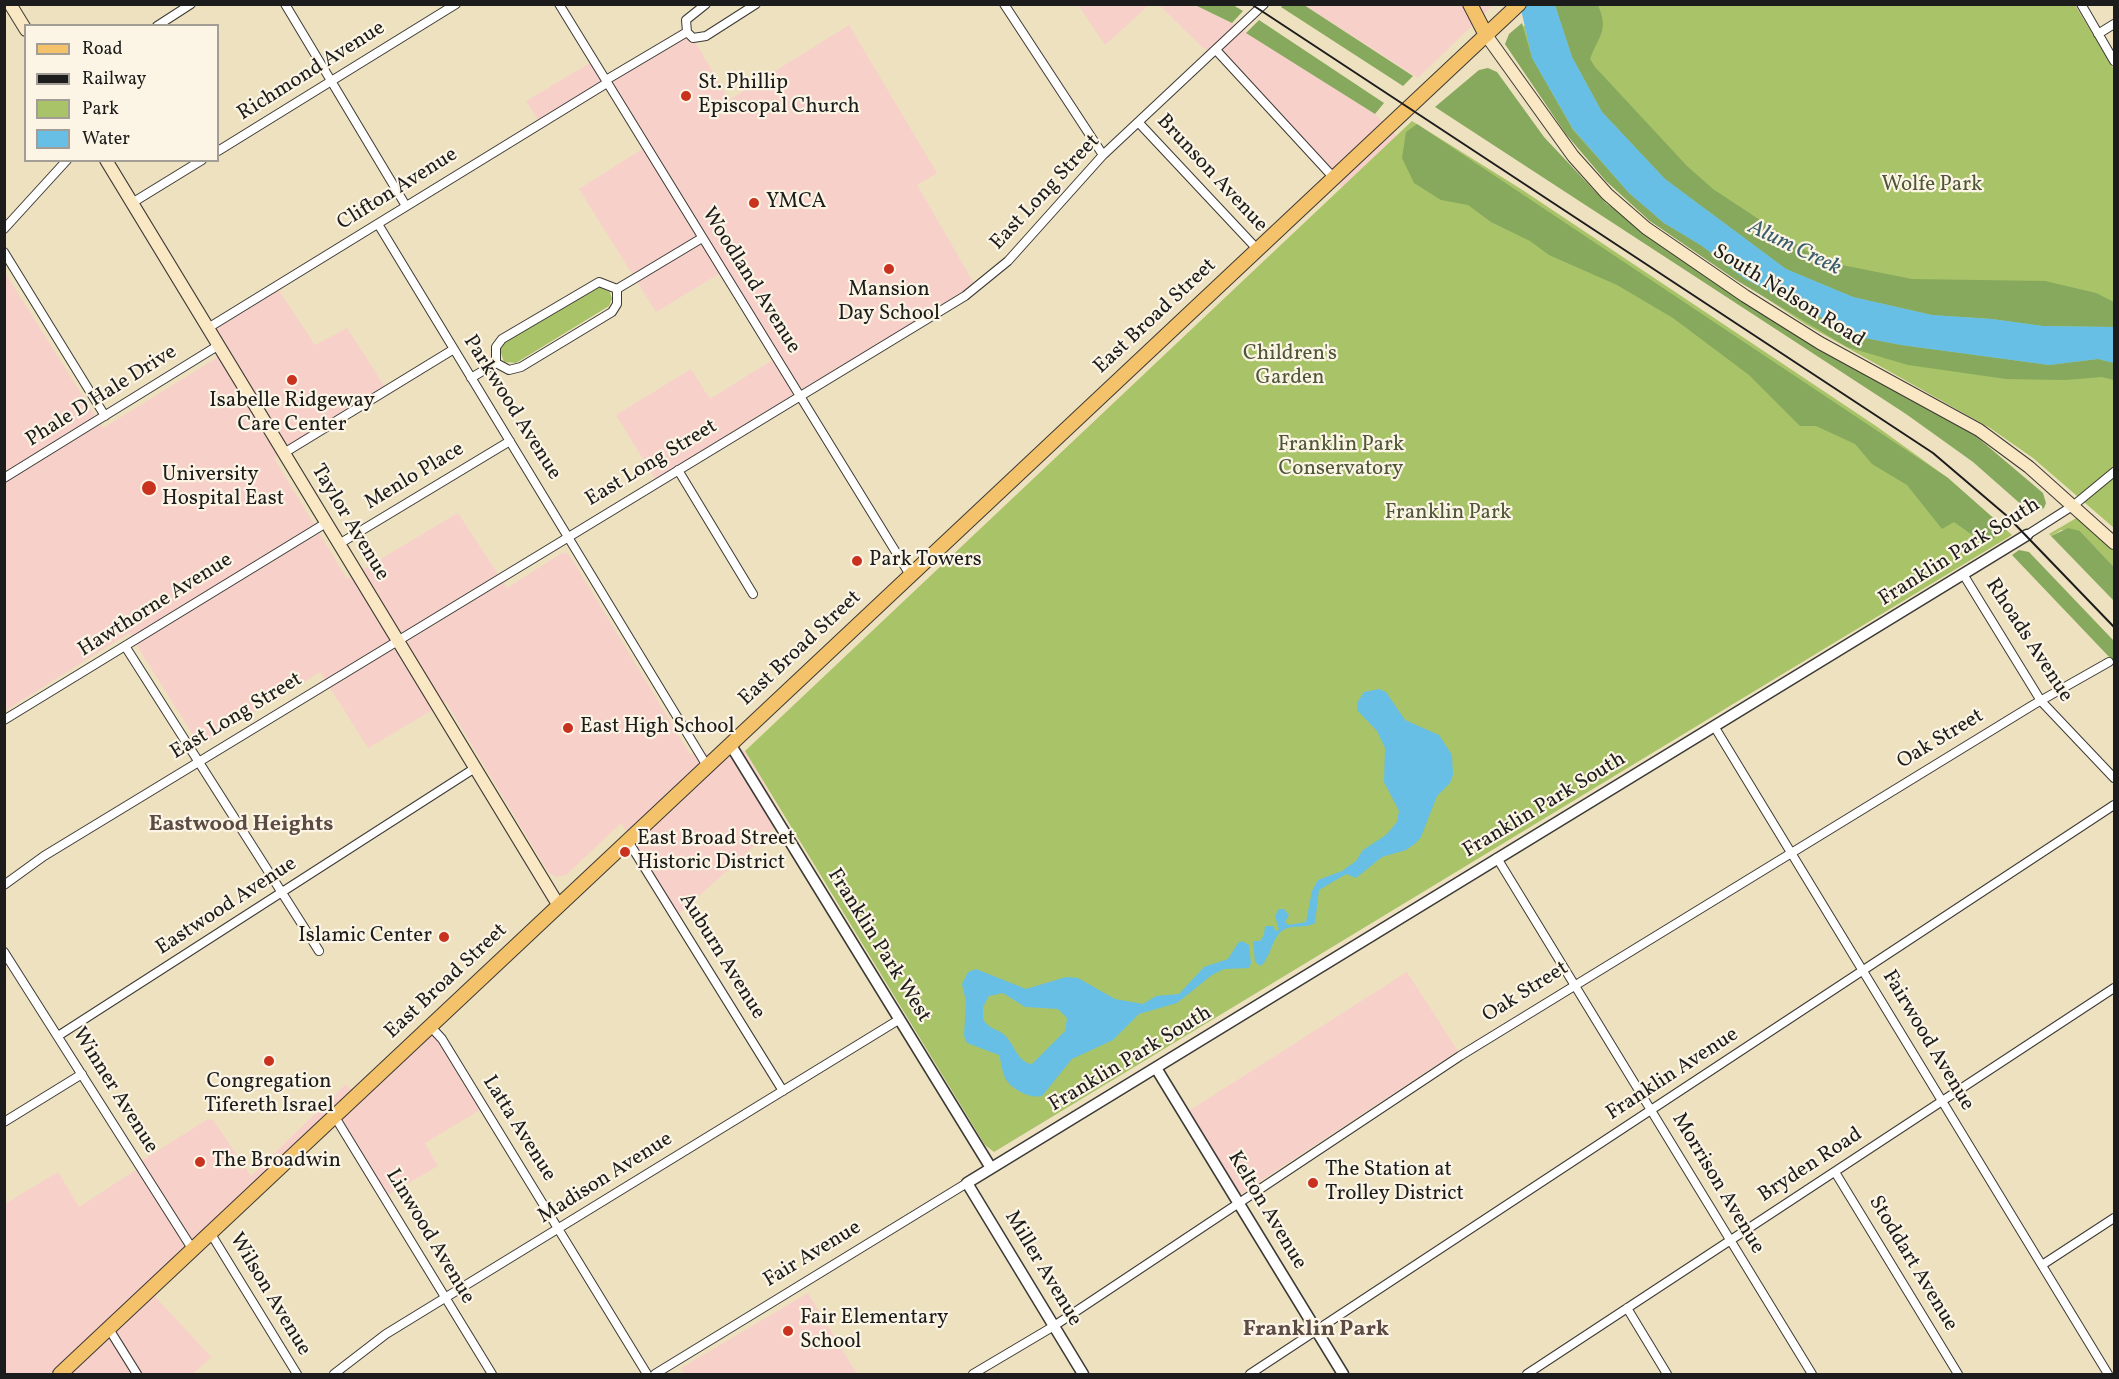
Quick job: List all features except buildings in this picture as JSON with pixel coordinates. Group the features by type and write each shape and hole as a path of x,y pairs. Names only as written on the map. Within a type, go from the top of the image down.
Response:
{"main road":[{"path":"10,4 24,27"},
{"path":"1470,4 1486,35"},
{"name":"East Broad Street","path":"60,1374 1519,4"},
{"name":"South Nelson Road","path":"1486,35 1573,156 1606,194 1646,228 1812,338 1979,430 2074,505 2115,543"},
{"name":"Taylor Avenue","path":"107,162 560,906"}],"street":[{"path":"160,24 191,4"},
{"path":"285,4 406,206"},
{"name":"Richmond Avenue","path":"219,150 456,4"},
{"name":"Woodland Avenue","path":"559,4 910,575"},
{"path":"687,32 685,24 688,16 706,4"},
{"name":"Clifton Avenue","path":"208,327 687,32 693,38 702,38 756,4"},
{"path":"1004,4 1103,155"},
{"name":"East Long Street","path":"4,885 44,856 951,305 983,283 1014,254 1103,155 1264,4"},
{"path":"2081,4 2115,61"},
{"path":"2098,33 2115,24"},
{"path":"1216,50 1333,177"},
{"name":"Brunson Avenue","path":"1138,123 1258,250"},
{"path":"4,229 65,162"},
{"path":"132,203 199,162"},
{"name":"Parkwood Avenue","path":"378,224 707,766"},
{"path":"617,289 702,237"},
{"path":"4,252 105,416"},
{"path":"496,363 496,347 502,339 599,282 617,289"},
{"path":"496,363 510,370 521,367 612,312 617,304 617,289"},
{"name":"Phale D Hale Drive","path":"4,478 219,345"},
{"path":"284,453 454,349"},
{"path":"471,378 496,363"},
{"name":"Menlo Place","path":"339,544 510,441"},
{"path":"678,470 753,594"},
{"name":"Franklin Park South","path":"991,1168 2027,535 2074,505 2115,472"},
{"name":"Hawthorne Avenue","path":"4,720 326,523"},
{"name":"Rhoads Avenue","path":"1963,574 2041,701 2115,778"},
{"path":"125,646 319,951"},
{"name":"Oak Street","path":"973,1374 1054,1326 1460,1056 1791,852 2109,662"},
{"name":"Fairwood Avenue","path":"1714,726 2108,1374"},
{"name":"Franklin Park West","path":"730,744 991,1168"},
{"name":"Eastwood Avenue","path":"58,1036 475,768"},
{"name":"Franklin Avenue","path":"1250,1374 2115,805"},
{"name":"Auburn Avenue","path":"628,841 783,1091"},
{"name":"Morrison Avenue","path":"1497,858 1812,1374"},
{"name":"Winner Avenue","path":"4,952 193,1250"},
{"name":"Bryden Road","path":"1527,1374 2115,988"},
{"name":"Madison Avenue","path":"334,1374 386,1334 900,1019"},
{"name":"Latta Avenue","path":"431,1026 442,1039 647,1374"},
{"name":"Kelton Avenue","path":"1156,1068 1343,1374"},
{"path":"4,1122 82,1074"},
{"name":"Linwood Avenue","path":"335,1117 492,1374"},
{"name":"Fair Avenue","path":"655,1374 991,1168"},
{"name":"Stoddart Avenue","path":"1835,1172 1958,1374"},
{"name":"Miller Avenue","path":"967,1183 1083,1374"},
{"path":"2042,1265 2115,1218"},
{"name":"Wilson Avenue","path":"211,1234 297,1374"},
{"path":"1627,1308 1667,1374"},
{"path":"109,1329 137,1374"}],"shaded area":[{"path":"1078,5 1149,5 1105,45"},
{"path":"1159,5 1195,5 1232,23 1375,114 1397,136 1342,188 1218,56 1202,47"},
{"path":"1304,5 1493,5 1418,78"},
{"path":"849,25 937,173 917,185 975,285 657,482 616,415 691,369 710,399 777,357 724,271 656,312 579,189 647,146 609,84 542,126 526,101 595,60 606,77 686,26 729,100"},
{"path":"4,271 103,428 215,359 222,347 212,329 277,288 315,345 347,328 385,387 274,458 347,579 458,513 507,588 562,553 569,554 690,754 745,751 784,819 678,915 621,823 566,875 556,877 548,872 446,702 368,748 320,672 200,746 129,633 5,711"},
{"path":"1407,972 1458,1051 1239,1195 1184,1114"},
{"path":"433,1025 483,1108 425,1143 438,1166 384,1197 334,1117 150,1291 211,1357 193,1374 5,1374 5,1204 58,1172 79,1207 142,1166 143,1160 208,1119 213,1120 251,1176 346,1084 356,1095"},
{"name":"Fair Elementary School","path":"808,1293 857,1374 685,1374 681,1368"}],"green space":[{"path":"1195,5 1233,5 1243,11 1232,23"},
{"path":"1283,5 1304,5 1413,76 1403,86 1281,7"},
{"name":"Wolfe Park","path":"1546,5 2075,5 2114,69 2114,528 2033,458 1990,428 1805,324 1650,221 1606,181 1566,134 1505,44"},
{"path":"1555,5 1598,5 1603,27 1590,59 1595,67 1687,166 1713,189 1822,261 1912,279 2045,281 2096,293 2114,302 2114,327 2043,326 1992,319 1932,315 1853,297 1786,269 1665,179 1602,112 1572,57"},
{"path":"1259,20 1384,103 1375,114 1246,33"},
{"path":"1522,23 1532,58 1573,130 1629,193 1664,223 1702,246 1745,279 1860,337 1901,345 2049,365 2098,359 2114,363 2114,380 2102,377 2065,380 2006,379 1908,365 1847,347 1736,280 1650,221 1606,181 1566,134 1505,44 1509,34"},
{"path":"1488,68 1497,72 1544,137 1607,204 1971,432 2043,493 2046,503 2044,508 2032,514 1973,462 1906,414 1435,107 1479,70"},
{"name":"Franklin Park","path":"1412,121 1521,189 1876,426 1948,478 2012,535 994,1152 985,1145 745,751"},
{"path":"1417,124 1948,478 2007,530 1989,541 1971,534 1954,522 1942,529 1907,485 1872,464 1855,444 1816,426 1800,426 1749,375 1673,318 1617,285 1549,255 1530,241 1491,222 1468,205 1441,200 1414,183 1402,158 1406,132"},
{"path":"599,287 610,292 612,299 609,306 516,363 504,362 500,350 504,343"},
{"path":"2078,517 2114,551 2114,567 2080,531 2061,530 2051,536 2049,534"},
{"path":"2068,528 2080,531 2114,567 2114,601 2051,536"},
{"path":"2019,550 2029,552 2114,641 2114,662 2012,555"}],"water":[{"path":"1520,5 1555,5 1572,57 1602,112 1665,179 1786,269 1853,297 1932,315 1992,319 2043,326 2114,327 2114,363 2098,359 2049,365 1901,345 1860,337 1745,279 1702,246 1664,223 1629,193 1573,129 1532,58"},
{"path":"1379,689 1386,692 1405,720 1439,735 1452,755 1453,775 1450,783 1437,796 1421,837 1416,843 1406,850 1382,857 1356,878 1346,874 1319,890 1315,923 1283,930 1276,938 1261,966 1255,962 1253,941 1260,941 1264,935 1265,926 1273,926 1276,931 1279,930 1275,916 1279,909 1284,909 1289,915 1285,922 1289,925 1306,922 1312,891 1318,880 1342,871 1356,861 1363,850 1386,835 1397,822 1399,811 1384,782 1385,748 1377,731 1357,710 1357,703 1364,692"},
{"path":"1242,941 1249,945 1251,963 1249,968 1224,969 1212,975 1177,1003 1139,1014 1113,1040 1072,1059 1042,1096 1027,1095 1012,1086 1005,1078 999,1055 967,1043 964,1036 966,1001 962,984 968,972 976,969 1026,989 1066,977 1078,978 1115,999 1143,1004 1156,996 1179,994 1204,967 1228,959 1238,943","holes":["1003,993 1025,1007 1058,1009 1067,1018 1065,1031 1032,1064 1022,1059 1006,1037 989,1026 983,1019 983,1007 989,996"]}],"railway":[{"path":"1251,4 1933,453 2007,516 2114,627"}],"place":[{"name":"St. Phillip Episcopal Church","path":"686,96"},
{"name":"YMCA","path":"754,203"},
{"name":"Mansion Day School","path":"889,269"},
{"name":"Isabelle Ridgeway Care Center","path":"292,380"},
{"name":"University Hospital East","path":"149,488"},
{"name":"Park Towers","path":"857,561"},
{"name":"East High School","path":"568,728"},
{"name":"East Broad Street Historic District","path":"625,852"},
{"name":"Islamic Center","path":"444,937"},
{"name":"Congregation Tifereth Israel","path":"269,1061"},
{"name":"The Broadwin","path":"200,1162"},
{"name":"The Station at Trolley District","path":"1313,1183"},
{"name":"Fair Elementary School","path":"788,1331"}],"district":[{"name":"Eastwood Heights","path":"241,826"},
{"name":"Franklin Park","path":"1316,1331"}],"water label":[{"name":"Alum Creek","path":"1794,249"}],"park label":[{"name":"Children's Garden","path":"1290,367"},
{"name":"Franklin Park Conservatory","path":"1341,458"}]}
